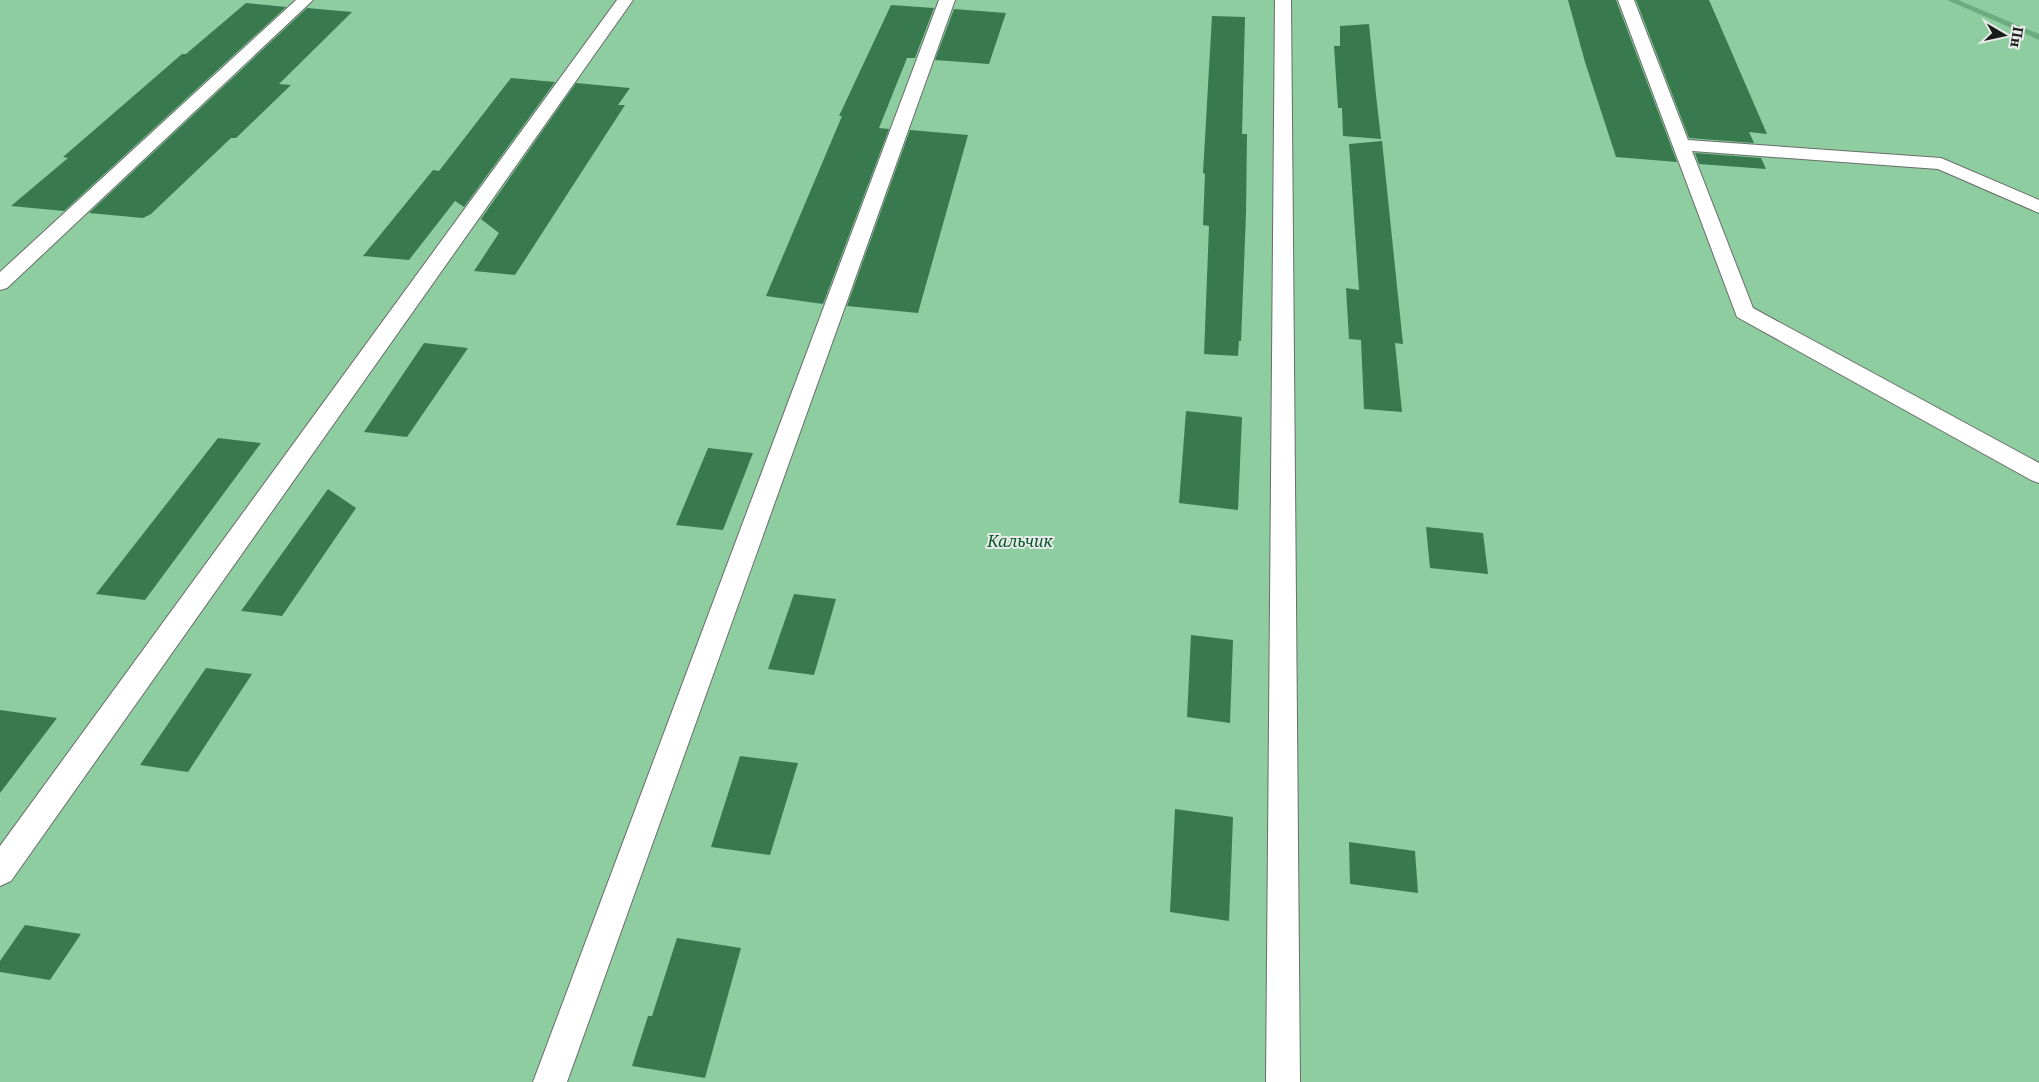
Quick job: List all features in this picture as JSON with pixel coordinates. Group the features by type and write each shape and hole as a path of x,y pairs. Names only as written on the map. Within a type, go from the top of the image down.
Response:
{"lane":[{"path":"0,283 305,0"},
{"path":"0,871 625,0"},
{"path":"550,1082 947,0"},
{"path":"1283,0 1283,1082"},
{"path":"1626,0 1744,312 2039,474"},
{"path":"1681,145 1941,164 2039,206"}],"green space":[{"name":"Кальчик","path":"0,0 2039,0 2039,1082 0,1082"}],"building":[{"path":"1568,0 1616,0 1677,162 1616,157 1585,62"},
{"path":"1636,0 1709,0 1767,134 1749,132 1754,143 1689,138"},
{"path":"246,3 286,7 64,211 11,206 68,158 63,157 182,54 186,54"},
{"path":"891,5 934,8 915,58 907,58 879,128 889,129 823,304 766,296 842,116 839,116"},
{"path":"307,8 352,12 279,84 291,85 236,138 231,138 151,214 143,218 89,213"},
{"path":"954,9 1006,13 989,64 935,60"},
{"path":"1212,16 1245,17 1242,134 1247,134 1246,214 1241,341 1239,341 1238,356 1204,354 1209,226 1203,225 1205,174 1203,173"},
{"path":"1369,24 1381,139 1343,136 1342,108 1338,108 1334,46 1340,46 1340,26"},
{"path":"511,78 555,82 464,207 455,201 409,260 363,256 433,170 439,171"},
{"path":"576,83 630,88 618,105 625,105 515,275 474,271 499,233 481,219"},
{"path":"910,130 968,135 918,313 847,306"},
{"path":"1382,141 1403,344 1395,343 1402,412 1364,409 1361,340 1349,339 1346,288 1359,290 1349,144"},
{"path":"1695,153 1761,158 1766,169 1699,164"},
{"path":"424,343 468,348 407,437 364,432"},
{"path":"1186,411 1242,417 1238,510 1179,503"},
{"path":"218,438 261,443 145,600 96,594"},
{"path":"708,448 753,453 723,530 676,525"},
{"path":"328,489 356,508 282,616 241,611"},
{"path":"1426,527 1483,533 1488,574 1430,568"},
{"path":"794,594 836,599 814,675 768,669"},
{"path":"1191,635 1233,640 1230,723 1187,717"},
{"path":"206,668 252,674 188,772 140,765"},
{"path":"0,710 57,718 0,793"},
{"path":"740,756 798,763 770,855 711,847"},
{"path":"1175,809 1233,817 1229,921 1170,912"},
{"path":"1349,842 1415,851 1418,893 1350,884"},
{"path":"25,925 81,934 50,980 0,972 0,961"},
{"path":"677,938 741,948 705,1078 632,1066 648,1016 652,1016"}],"waterway":[{"path":"1951,0 2039,37"}]}
